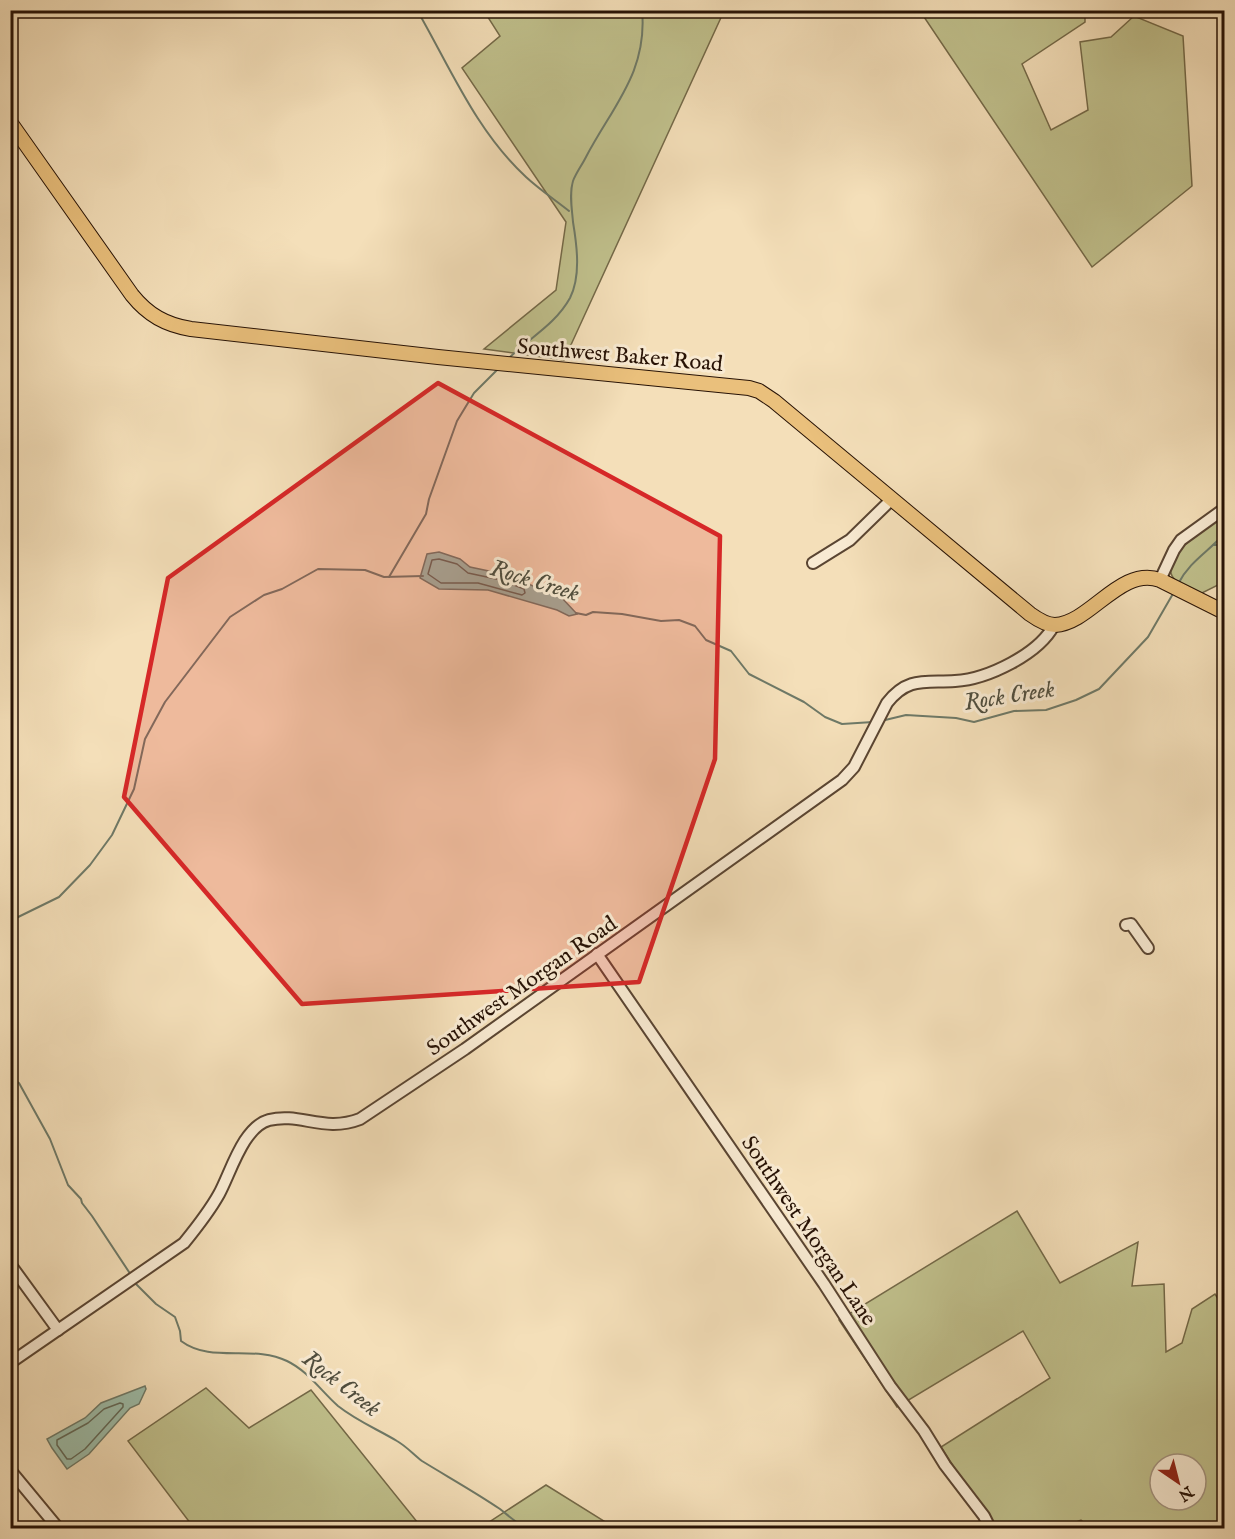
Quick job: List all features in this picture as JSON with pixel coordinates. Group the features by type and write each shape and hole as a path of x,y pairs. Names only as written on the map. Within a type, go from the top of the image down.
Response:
{"main road":[{"name":"Southwest Baker Road","path":"10,122 132,295 145,309 165,323 191,329 749,388 759,391 774,400 1030,614 1043,622 1054,625"},
{"path":"1054,625 1075,618 1126,584 1149,578 1160,580 1224,612"}],"street":[{"path":"813,563 850,540 892,499"},
{"path":"1160,580 1181,540 1224,509"},
{"name":"Southwest Morgan Road","path":"10,1363 184,1243 204,1220 233,1167 238,1152 258,1126 278,1119 330,1126 349,1124 360,1119 465,1049 842,780 854,767 894,693 914,683 956,681 986,675 1012,662 1040,643 1054,625"},
{"path":"1126,925 1131,924 1148,948"},
{"name":"Southwest Morgan Lane","path":"597,954 835,1299 890,1386 984,1516 990,1528"},
{"path":"10,1264 58,1330"},
{"path":"10,1470 58,1528"}],"highlighted area":[{"path":"438,383 720,536 715,759 639,982 302,1004 124,797 168,578"}],"green space":[{"path":"484,11 724,11 564,360 484,349 556,290 566,222 462,68 500,36"},
{"path":"920,11 1085,11 1085,22 1022,64 1051,130 1088,110 1080,42 1111,37 1134,16 1183,36 1192,186 1092,267"},
{"path":"1224,514 1224,582 1200,594 1175,580 1171,572 1172,562 1187,543"},
{"path":"1017,1211 1060,1283 1138,1242 1132,1286 1164,1284 1166,1352 1182,1343 1192,1309 1215,1294 1224,1308 1224,1528 1090,1528 1081,1520 1060,1528 993,1528 941,1447 1050,1378 1023,1331 897,1407 839,1320"},
{"path":"206,1388 249,1428 311,1390 422,1528 194,1528 128,1441"},
{"path":"546,1485 615,1528 480,1528"}],"water":[{"path":"439,552 460,559 470,567 503,574 561,597 577,614 569,616 557,610 488,590 439,589 420,578 427,554"},
{"path":"145,1386 146,1389 139,1404 130,1408 89,1454 67,1469 47,1439 85,1418 101,1403"}],"waterway":[{"path":"417,10 465,98 493,140 526,177 569,211"},
{"path":"508,359 557,316 570,298 576,280 577,261 571,202 573,181 634,71 642,32 642,10"},
{"path":"389,577 426,514 429,499 457,421 474,393 498,369"},
{"name":"Rock Creek","path":"1178,584 1194,563 1224,534"},
{"name":"Rock Creek","path":"1214,545 1224,545"},
{"name":"Rock Creek","path":"10,921 59,897 90,865 112,835 134,789 145,739 165,702 230,617 264,595 282,589 318,569 365,570 384,577 423,576"},
{"name":"Rock Creek","path":"881,721 906,715 956,718 974,722 1014,711 1046,710 1076,700 1099,689 1148,637 1174,592"},
{"name":"Rock Creek","path":"576,613 622,614 661,621 679,620 695,626 706,640 731,651 749,674 804,702 825,717 842,724 873,722"},
{"name":"Rock Creek","path":"10,1077 19,1083 50,1139 68,1185 81,1199 131,1275"},
{"name":"Rock Creek","path":"135,1283 156,1304 175,1317 181,1341 193,1348 206,1351 274,1356 295,1365 345,1411 400,1443 422,1461 491,1503 526,1528"}]}
